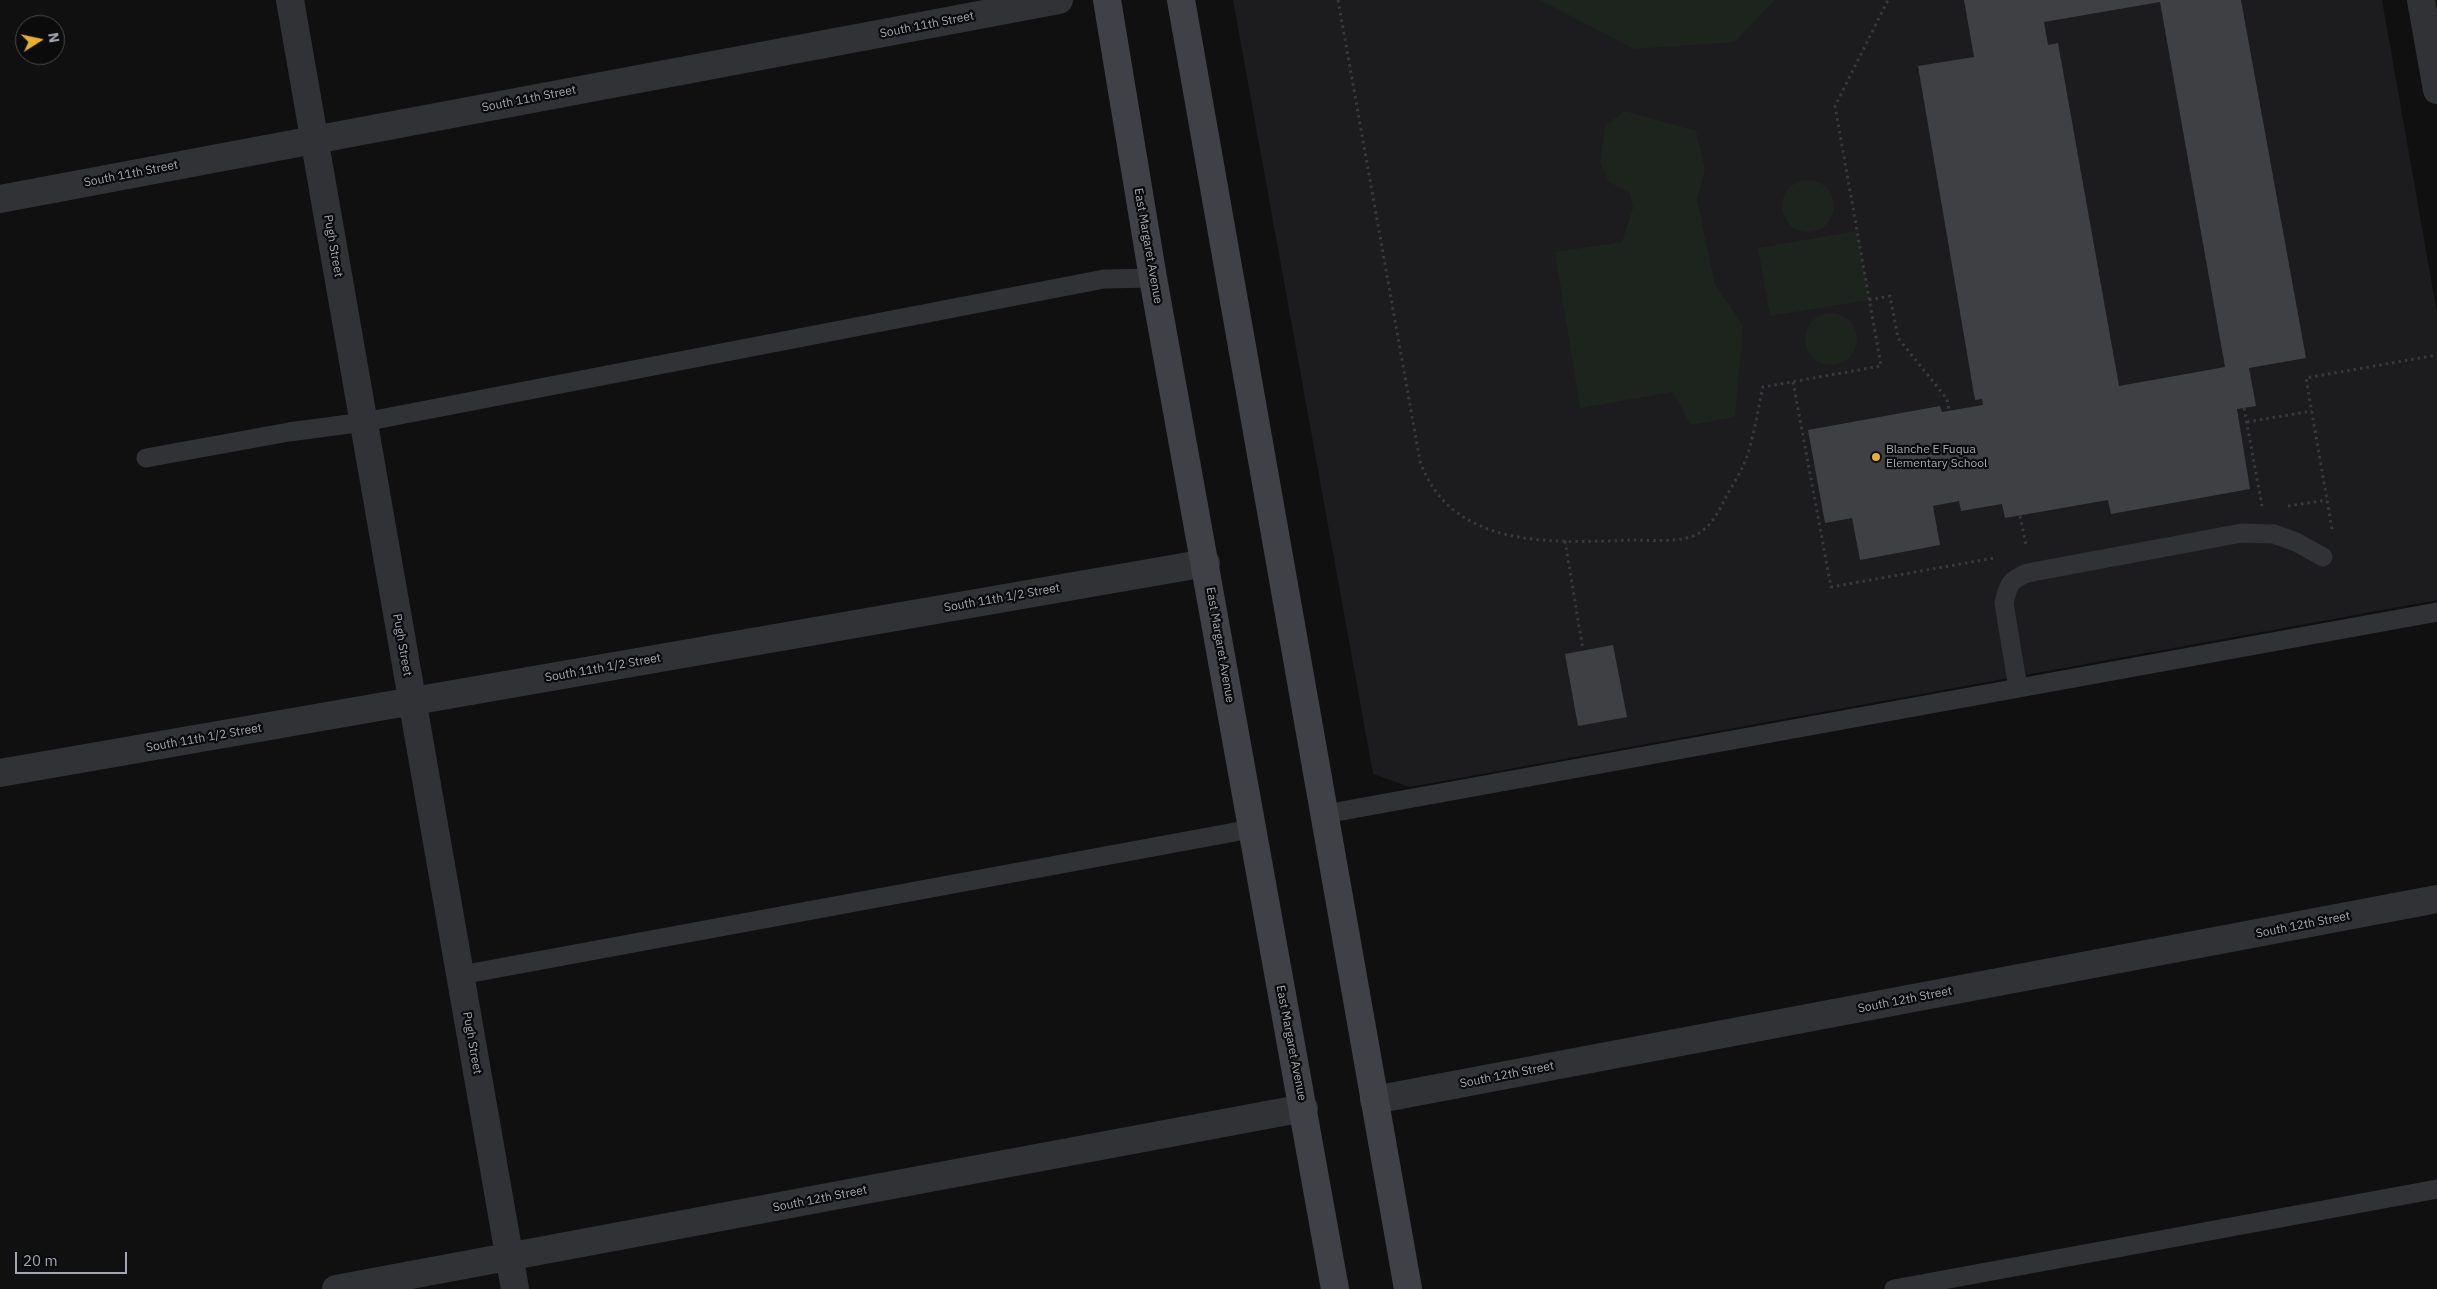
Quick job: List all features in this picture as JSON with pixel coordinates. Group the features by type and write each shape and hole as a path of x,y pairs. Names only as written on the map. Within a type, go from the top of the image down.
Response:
{"main road":[{"name":"East Margaret Avenue","path":"1107,0 1153,278 1206,563 1251,829 1336,1289"},
{"path":"1181,0 1408,1289"}],"street":[{"name":"Pugh Street","path":"290,0 515,1289"},
{"name":"South 11th Street","path":"0,199 1059,0"},
{"path":"2421,0 2433,47 2437,90"},
{"name":"South 11th 1/2 Street","path":"0,773 1206,563"},
{"name":"South 12th Street","path":"1374,1100 2437,900"},
{"name":"South 12th Street","path":"336,1289 1304,1108"}],"lane":[{"path":"146,458 289,432 364,422 1104,279 1153,278"},
{"path":"2018,688 2004,603 2007,589 2013,578 2027,573 2242,533 2274,534 2296,542 2323,557"},
{"path":"1325,814 2437,612"},
{"path":"461,975 1251,829"},
{"path":"1894,1289 2437,1189"}],"path":[{"path":"1338,0 1420,461 1426,479 1437,496 1451,510 1472,523 1493,532 1520,538 1565,541 1680,539 1700,533 1709,525 1721,508 1744,464 1763,387 1881,366 1835,106 1888,0"},
{"path":"1869,300 1890,296 1898,338 1947,399 1949,411"},
{"path":"2333,537 2306,378 2437,355"},
{"path":"1793,382 1831,588 1998,558"},
{"path":"2244,408 2263,511"},
{"path":"2247,422 2312,411"},
{"path":"2281,508 2326,500"},
{"path":"2020,516 2027,552"},
{"path":"1565,541 1583,650"}],"shaded area":[{"name":"Blanche E Fuqua Elementary School","path":"1233,0 2382,0 2437,313 2437,600 1410,787 1373,774"},
{"path":"1540,0 1775,0 1734,42 1634,49"},
{"path":"1625,111 1696,131 1705,169 1697,200 1715,285 1743,326 1735,417 1691,425 1673,392 1580,408 1555,252 1622,242 1633,208 1629,192 1609,182 1600,162 1605,126"},
{"path":"1808,180 1822,184 1830,192 1834,206 1830,220 1822,228 1808,232 1794,228 1786,220 1782,206 1786,192 1794,184"},
{"path":"1857,231 1869,300 1770,316 1758,248"},
{"path":"1831,313 1845,317 1853,325 1857,339 1853,353 1845,361 1831,365 1817,361 1809,353 1805,339 1809,325 1817,317"}],"building":[{"path":"1964,0 2241,0 2306,358 2249,368 2256,406 2237,409 2250,489 2111,514 2108,500 2005,518 2002,504 1961,511 1959,501 1933,506 1940,545 1860,560 1852,518 1825,523 1808,430 1940,406 1942,412 1983,405 1982,399 1975,400 1918,66 1974,57","holes":["2160,2 2225,367 2119,386 2058,43 2048,45 2044,22"]},
{"path":"1613,645 1627,717 1578,726 1565,654"}],"place":[{"name":"Blanche E Fuqua Elementary School","path":"1876,457"}]}
